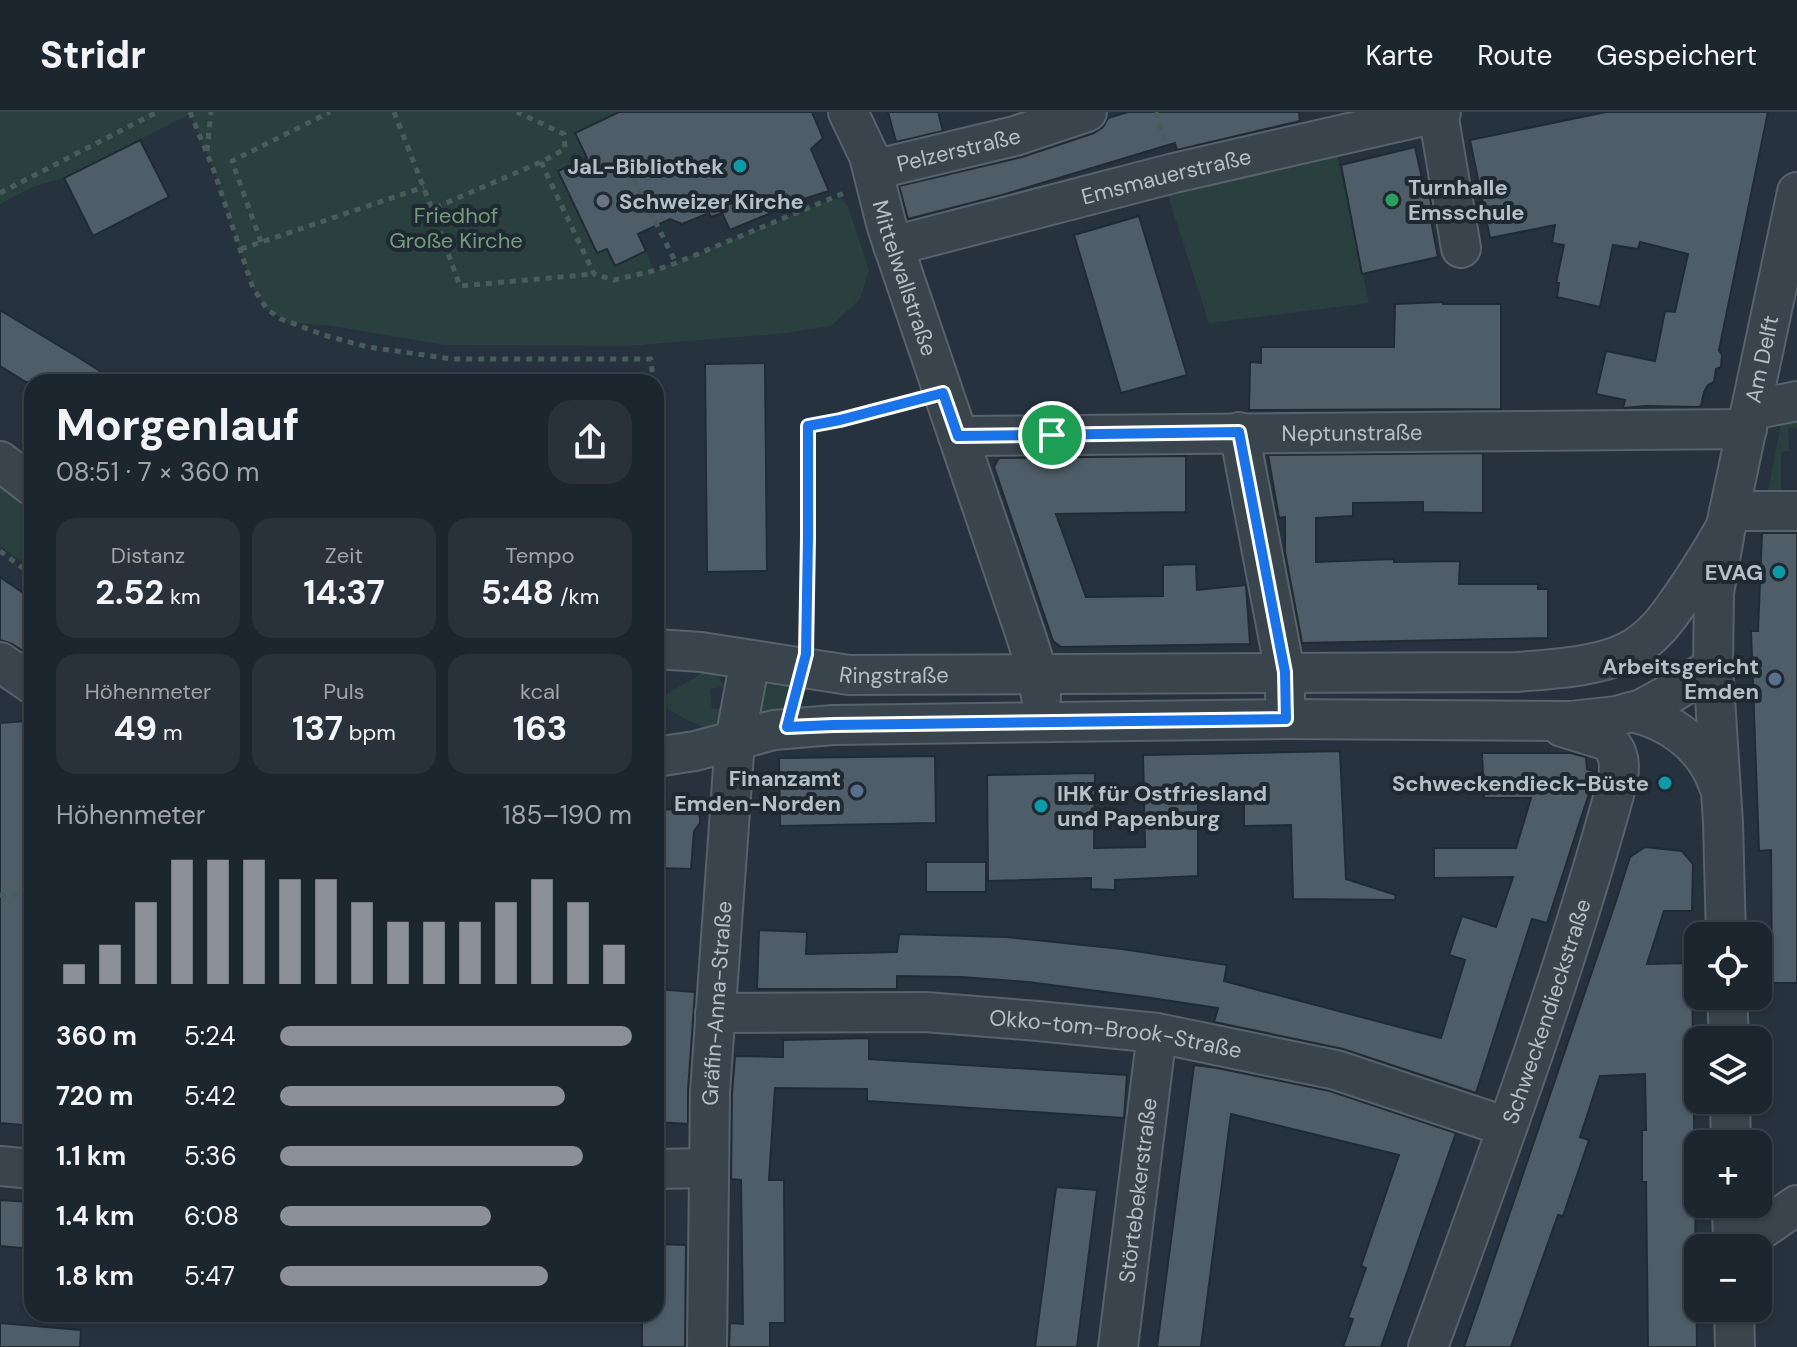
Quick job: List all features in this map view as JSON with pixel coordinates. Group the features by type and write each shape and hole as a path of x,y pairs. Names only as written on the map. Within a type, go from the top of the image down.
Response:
{"street":[{"name":"Mittelwallstraße","path":"848,112 874,175 893,246 1038,674"},
{"name":"Pelzerstraße","path":"874,175 1015,136 1087,112"},
{"name":"Emsmauerstraße","path":"893,246 1174,173 1440,112"},
{"path":"1440,112 1461,248"},
{"name":"Am Delft","path":"1725,922 1713,667 1714,593 1797,192"},
{"name":"Neptunstraße","path":"958,436 1749,420 1797,401"},
{"path":"1239,432 1285,672 1286,719"},
{"path":"0,461 24,480"},
{"path":"1727,519 1797,511"},
{"name":"Ringstraße","path":"1625,654 1645,642 1663,625 1713,549 1727,519"},
{"name":"Ringstraße","path":"664,650 701,652 849,675 1517,672 1566,668 1651,650 1670,652 1713,667"},
{"name":"Gräfin-Anna-Straße","path":"707,1347 708,1168 715,1013 735,740 750,660"},
{"path":"0,662 24,678"},
{"path":"664,756 798,727 1286,719 1600,719 1631,712 1659,700 1713,667"},
{"path":"1038,674 1042,723"},
{"path":"1631,712 1665,723 1694,746 1712,769 1721,798"},
{"name":"Schweckendieckstraße","path":"1428,1347 1580,912 1618,780 1620,760 1608,741 1540,721"},
{"name":"Okko-tom-Brook-Straße","path":"715,1013 925,1012 1157,1033 1336,1070 1507,1127"},
{"name":"Störtebekerstraße","path":"1118,1347 1157,1033"},
{"path":"0,1166 24,1168"},
{"path":"664,1169 708,1168"},
{"path":"1755,1234 1797,1205"},
{"path":"1734,1322 1735,1347"}],"path":[{"path":"0,193 157,112"},
{"path":"190,112 253,288 267,309 289,323 368,347 452,359 651,359 652,374"},
{"path":"207,153 211,112"},
{"path":"261,242 232,161 330,112"},
{"path":"394,112 460,286 594,274 614,280 653,271 874,175"},
{"path":"432,209 565,149 564,134 517,112"},
{"path":"623,157 676,263"},
{"path":"541,162 594,274"},
{"path":"241,249 424,187"},
{"path":"803,669 806,654 808,426 943,393"},
{"path":"0,551 24,569"},
{"path":"0,895 24,894"}],"green space":[{"name":"Friedhof Große Kirche","path":"0,112 619,112 575,133 587,158 559,172 597,253 607,249 615,265 646,251 654,271 832,199 842,198 848,207 869,270 860,299 831,326 778,334 626,346 445,345 326,325 289,323 267,309 253,288 214,171 190,114 64,178 35,186 0,204"},
{"path":"1333,136 1369,303 1209,323 1162,177"},
{"path":"1797,414 1797,428 1788,428 1789,451 1781,452 1781,501 1766,501 1782,419"},
{"path":"0,479 24,498 24,563 0,546"},
{"path":"716,672 723,685 710,689 712,709 723,709 718,721 708,729 664,707 664,696 702,673"},
{"path":"793,677 781,718 763,720 753,709 757,680"}],"building":[{"path":"619,112 812,112 823,138 811,149 829,191 791,203 730,230 722,213 711,217 709,213 682,224 670,219 638,234 646,251 615,266 607,249 597,253 558,171 587,158 575,133"},
{"path":"888,112 938,112 943,131 896,142"},
{"path":"1128,112 1299,112 1300,121 1177,150 1175,143 1002,195 908,219 899,186 1022,157 1094,133 1103,127 1108,118"},
{"path":"1606,112 1768,112 1719,350 1721,367 1716,369 1714,382 1708,385 1699,407 1623,408 1625,400 1596,394 1606,351 1655,361 1665,311 1675,312 1688,254 1640,242 1638,249 1613,245 1600,307 1557,297 1559,283 1556,283 1564,245 1552,243 1555,225 1490,238 1470,140"},
{"path":"140,140 169,197 93,236 64,178"},
{"name":"Turnhalle Emsschule","path":"1415,147 1424,187 1428,186 1438,257 1362,274 1341,165"},
{"path":"1139,216 1187,375 1121,393 1074,235"},
{"path":"1395,304 1501,304 1501,409 1249,410 1250,362 1261,363 1261,347 1394,347"},
{"path":"0,310 104,374 24,374 24,381 0,366"},
{"path":"765,363 767,571 707,572 705,364"},
{"path":"1483,453 1483,513 1423,512 1423,502 1353,503 1353,516 1316,518 1316,562 1394,559 1394,562 1460,561 1459,584 1538,584 1538,589 1548,589 1548,638 1302,643 1285,552 1285,517 1279,518 1268,455"},
{"path":"1186,456 1186,512 1056,514 1086,597 1163,596 1163,565 1196,564 1197,590 1246,585 1250,644 1061,647 1053,641 994,467 999,458"},
{"path":"1762,533 1797,533 1797,983 1772,983 1771,850 1759,851 1751,631 1758,631"},
{"path":"0,577 24,594 24,652 0,640"},
{"path":"24,721 24,1125 0,1123 0,723"},
{"path":"1340,751 1346,879 1396,895 1395,900 1293,899 1291,825 1244,826 1244,799 1198,800 1198,876 1115,880 1115,890 1091,889 1091,878 988,881 987,775 1095,773 1094,848 1145,847 1143,755"},
{"path":"1482,753 1570,753 1586,757 1587,769 1596,772 1547,923 1532,919 1476,1093 1343,1049 1214,1022 1218,1008 1151,998 961,977 897,976 897,989 757,989 759,930 807,932 806,954 897,952 899,934 1007,937 1122,949 1227,965 1224,981 1441,1038 1465,960 1449,955 1462,916 1496,927 1513,877 1434,878 1434,848 1516,848 1531,798 1484,798"},
{"name":"Finanzamt Emden-Norden","path":"935,756 936,823 780,826 779,758"},
{"path":"690,804 697,809 700,817 694,831 691,869 664,868 664,810"},
{"path":"1645,847 1682,851 1693,864 1692,911 1664,911 1647,964 1684,963 1684,1010 1693,1010 1693,1026 1684,1026 1684,1114 1694,1114 1694,1130 1684,1130 1684,1218 1695,1218 1696,1234 1684,1234 1684,1322 1697,1322 1697,1347 1648,1347 1646,1182 1642,1182 1642,1130 1646,1130 1645,1074 1600,1076 1580,1137 1589,1140 1563,1216 1558,1215 1511,1347 1464,1347 1615,904 1630,857"},
{"path":"926,862 986,862 986,892 926,892"},
{"path":"664,990 695,992 688,1124 664,1122"},
{"path":"869,1038 869,1059 1127,1075 1124,1118 867,1101 867,1089 775,1088 769,1180 784,1180 785,1323 770,1323 770,1347 729,1347 730,1323 743,1324 741,1180 731,1179 735,1056 783,1057 783,1040"},
{"path":"1194,1065 1330,1091 1456,1133 1381,1347 1343,1347 1353,1319 1348,1318 1366,1268 1361,1266 1399,1155 1231,1114 1201,1347 1157,1347"},
{"path":"1056,1187 1097,1190 1077,1347 1035,1347"},
{"path":"0,1200 24,1202 24,1248 0,1246"},
{"path":"664,1244 686,1245 685,1347 642,1347 642,1322 664,1322"},
{"path":"0,1323 81,1330 80,1347 0,1347"}],"place":[{"name":"JaL-Bibliothek","path":"740,166"},
{"name":"Turnhalle Emsschule","path":"1392,200"},
{"name":"Schweizer Kirche","path":"603,201"},
{"name":"EVAG","path":"1779,572"},
{"name":"Arbeitsgericht Emden","path":"1775,679"},
{"name":"Schweckendieck-Büste","path":"1665,783"},
{"name":"Finanzamt Emden-Norden","path":"857,791"},
{"name":"IHK für Ostfriesland und Papenburg","path":"1041,806"}],"route":[{"path":"943,393 958,436 1052,435 1239,432 1285,672 1286,719 787,727 806,654 808,426 943,393"}]}
